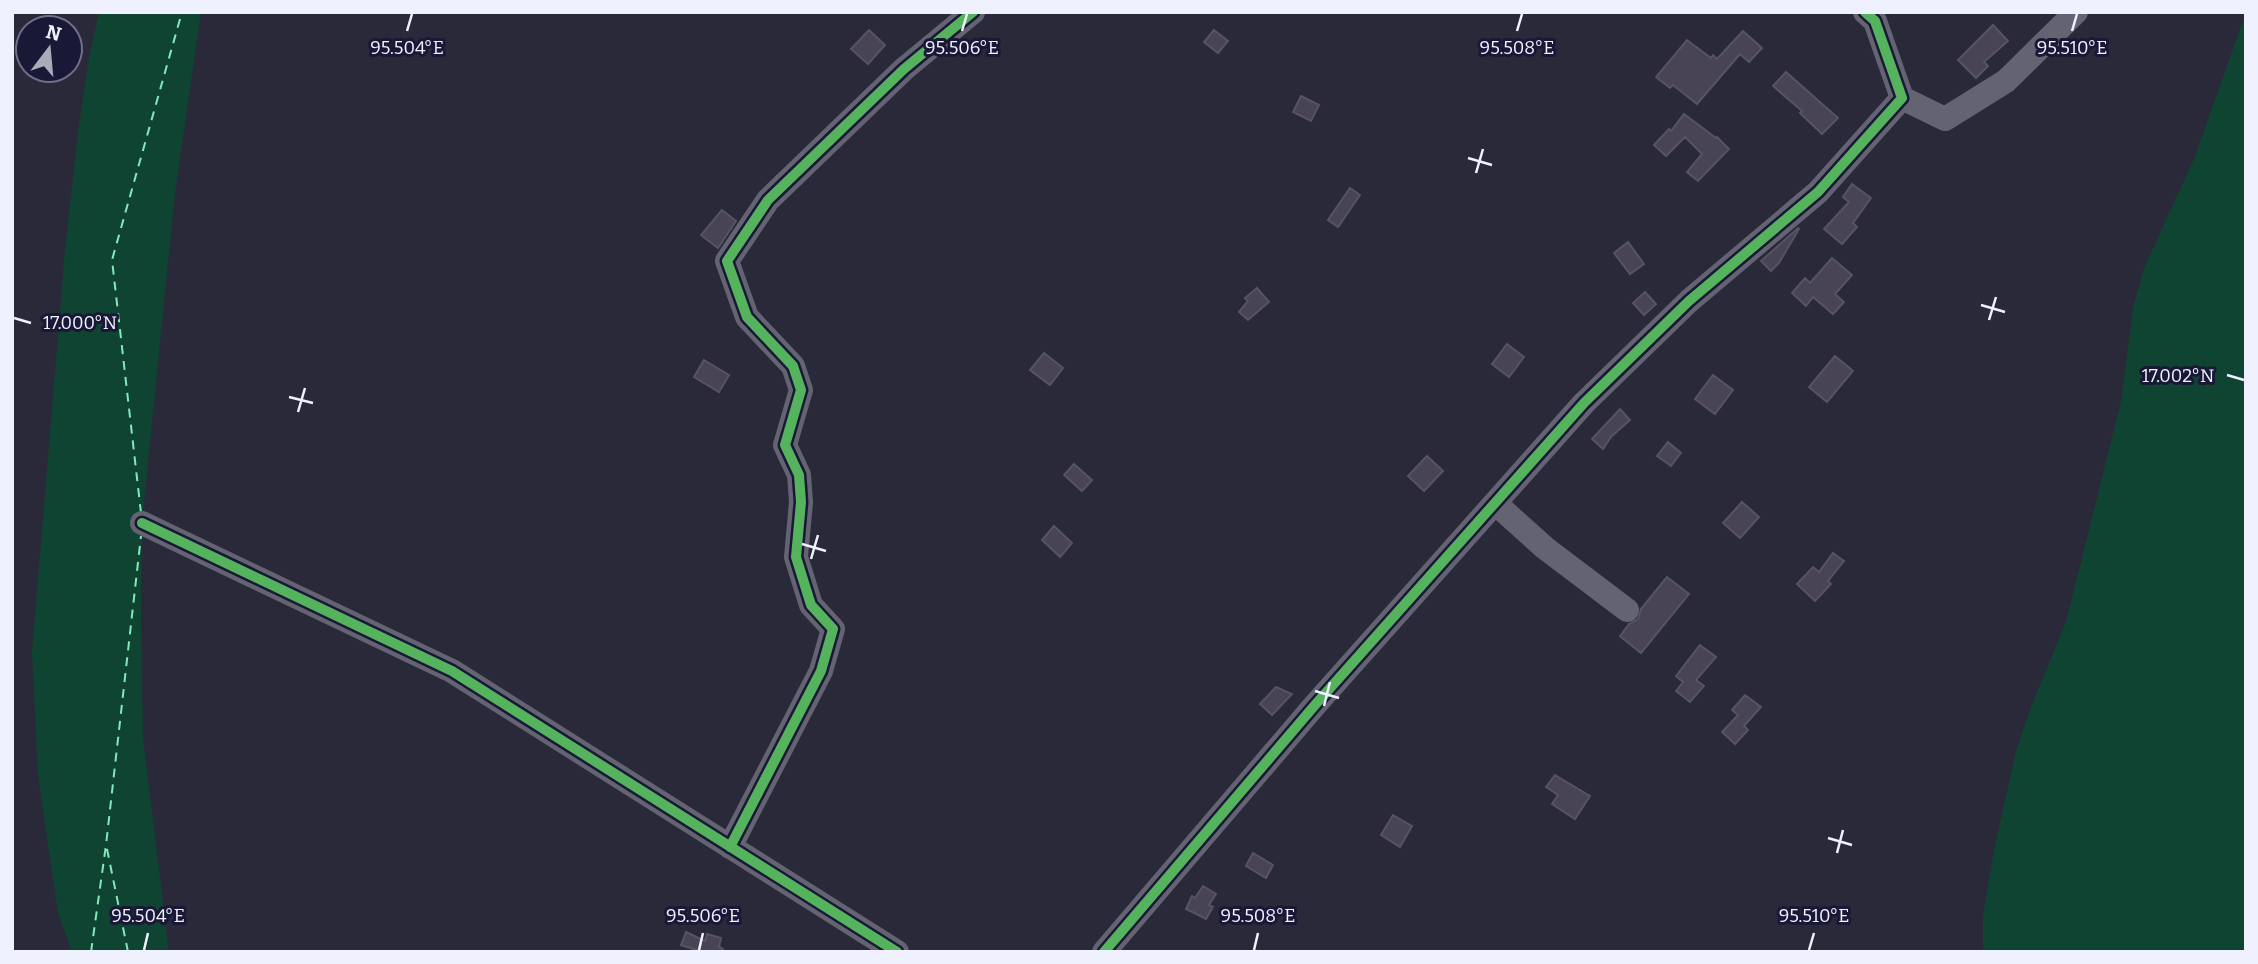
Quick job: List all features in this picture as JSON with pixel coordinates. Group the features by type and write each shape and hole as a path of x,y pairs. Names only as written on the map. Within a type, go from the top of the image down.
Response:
{"street":[{"path":"730,847 821,671 833,629 811,605 796,557 801,502 799,475 785,444 802,390 793,366 747,317 727,261 768,201 904,69 973,12"},
{"path":"1865,12 1875,21 1902,98 1945,119 2006,81 2076,12"},
{"path":"1104,952 1315,705 1584,403 1689,301 1818,192 1902,98"},
{"path":"1495,503 1545,548 1627,610"},
{"path":"142,523 452,671 897,952"}],"shaded area":[{"path":"99,12 201,12 175,193 142,523 143,737 169,952 72,952 58,913 38,776 32,652 65,250 78,132"},
{"path":"2246,12 2246,952 1983,952 1983,915 2016,751 2066,622 2121,401 2133,308 2144,268 2194,159"}],"building":[{"path":"1993,25 2008,41 1984,62 1988,66 1976,78 1958,60"},
{"path":"869,30 885,45 868,64 851,49"},
{"path":"1214,30 1228,41 1218,53 1204,42"},
{"path":"1743,31 1762,48 1749,62 1740,54 1697,104 1673,85 1670,88 1656,77 1687,40 1711,58 1713,55 1717,59"},
{"path":"1786,72 1838,118 1822,134 1800,113 1802,111 1773,86"},
{"path":"1301,96 1319,105 1311,121 1293,112"},
{"path":"1684,114 1717,137 1729,149 1698,181 1687,172 1702,154 1685,137 1666,156 1654,145 1669,129 1671,131"},
{"path":"1852,184 1871,198 1853,223 1857,227 1842,244 1824,229 1849,202 1843,197"},
{"path":"1350,188 1360,195 1338,227 1328,220"},
{"path":"722,210 736,221 718,248 701,235"},
{"path":"1798,228 1779,263 1771,271 1761,261"},
{"path":"1628,242 1644,264 1630,274 1614,253"},
{"path":"1832,258 1852,275 1835,294 1844,302 1833,314 1813,297 1806,306 1792,293 1805,278 1810,283"},
{"path":"1257,288 1269,302 1248,320 1239,312 1248,301 1245,298"},
{"path":"1645,292 1656,304 1644,315 1633,303"},
{"path":"1507,344 1524,357 1509,377 1492,364"},
{"path":"1044,353 1063,368 1050,385 1030,370"},
{"path":"1835,356 1853,371 1827,402 1809,387"},
{"path":"704,360 729,375 719,392 694,377"},
{"path":"1713,375 1733,390 1715,414 1695,399"},
{"path":"1620,409 1630,420 1611,437 1603,449 1592,439"},
{"path":"1668,442 1681,453 1671,466 1657,456"},
{"path":"1427,456 1443,471 1424,491 1408,476"},
{"path":"1074,464 1092,480 1082,491 1064,475"},
{"path":"1742,502 1759,517 1740,538 1723,523"},
{"path":"1054,526 1072,543 1060,557 1042,540"},
{"path":"1833,553 1844,561 1828,581 1831,584 1815,601 1797,584 1813,567 1819,572"},
{"path":"1667,577 1689,594 1641,653 1620,636 1629,624 1638,619 1641,609"},
{"path":"1700,645 1716,657 1696,680 1704,686 1690,702 1676,691 1683,682 1676,676"},
{"path":"1276,687 1292,694 1272,715 1260,704"},
{"path":"1745,695 1761,707 1744,726 1748,730 1735,744 1722,732 1738,715 1732,710"},
{"path":"1555,775 1590,796 1575,819 1552,804 1558,795 1546,787"},
{"path":"1393,815 1412,826 1400,847 1381,835"},
{"path":"1253,853 1273,865 1266,878 1246,866"},
{"path":"1203,886 1216,894 1209,905 1213,907 1206,919 1186,909 1192,896 1195,898"},
{"path":"686,932 705,941 707,934 721,938 719,947 723,949 722,952 703,952 681,945"}],"ferry route":[{"path":"141,513 112,260 182,12"},
{"path":"91,952 106,845 141,536"},
{"path":"107,849 128,952"}],"cycle path":[{"path":"730,847 821,671 833,629 811,605 796,557 801,502 799,475 785,445 801,390 793,366 747,317 727,261 768,200 904,69 973,12"},
{"path":"1104,952 1315,705 1584,403 1689,301 1818,192 1902,98 1875,21 1865,12"},
{"path":"142,523 452,671 897,952"}]}
